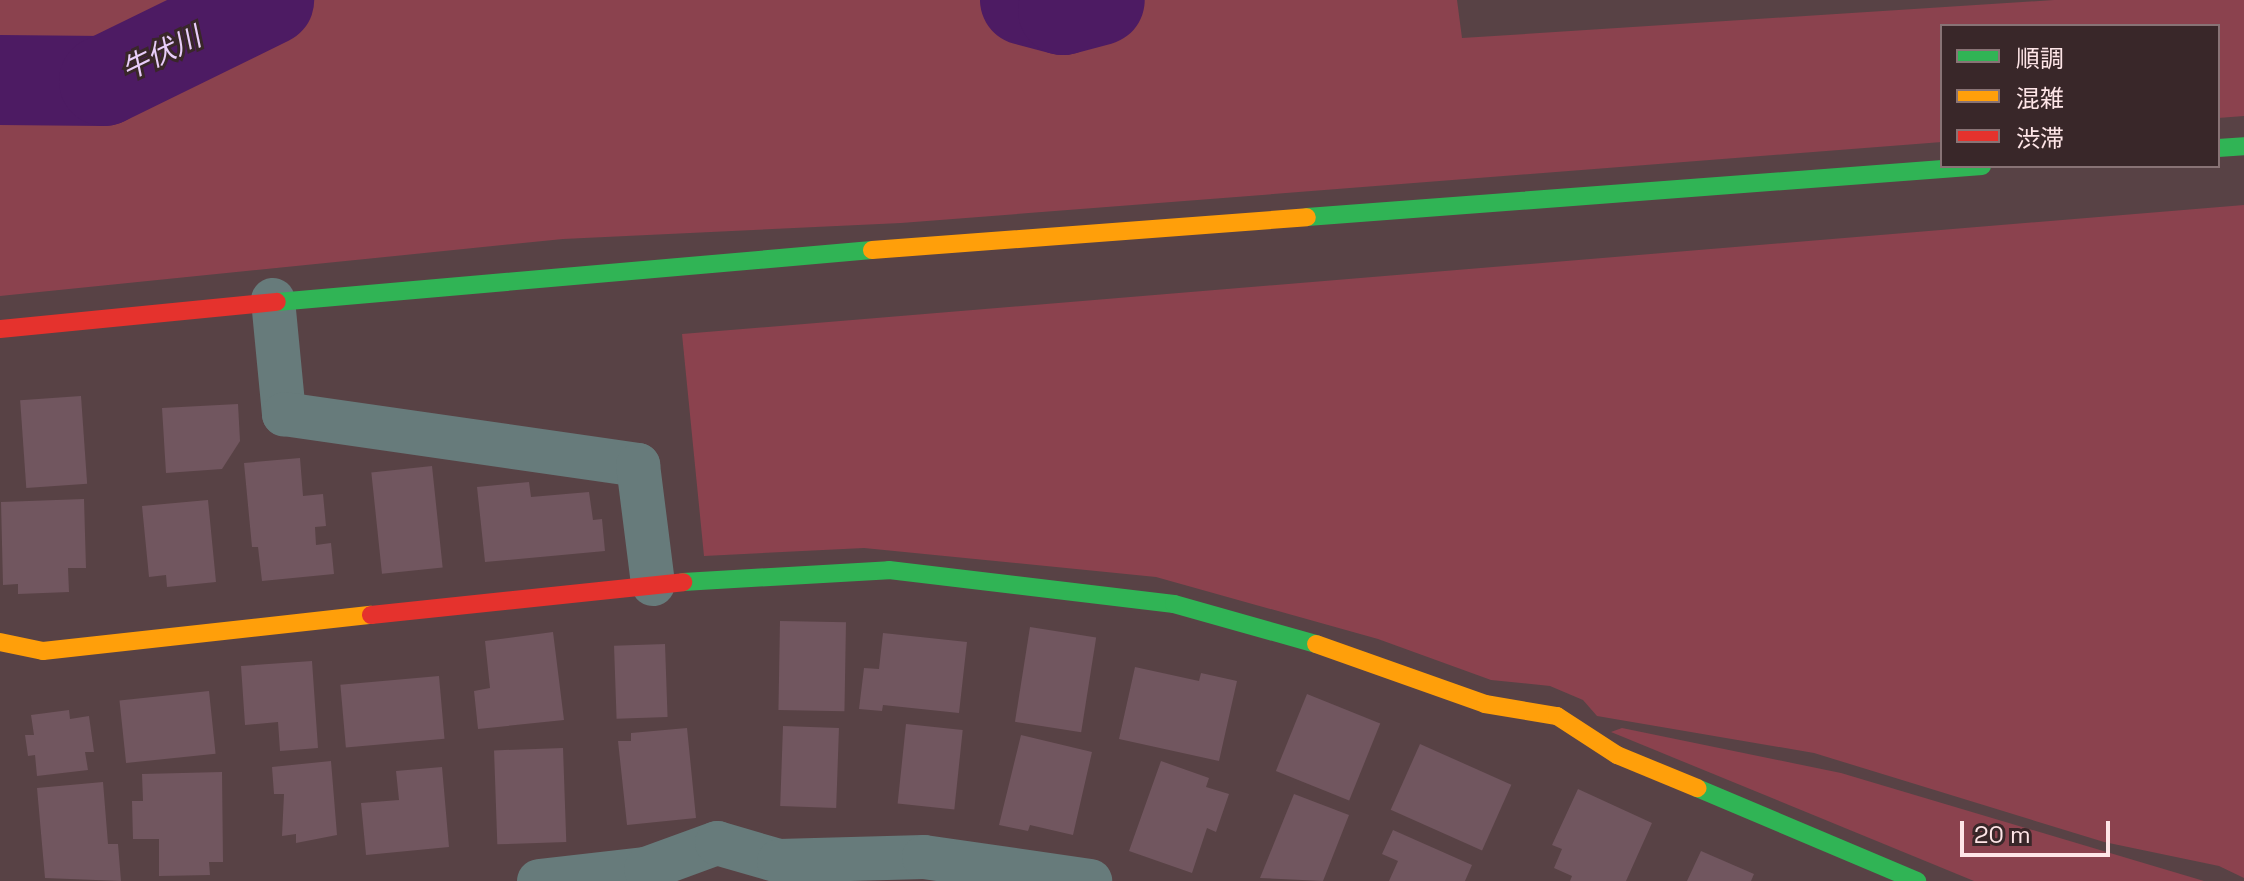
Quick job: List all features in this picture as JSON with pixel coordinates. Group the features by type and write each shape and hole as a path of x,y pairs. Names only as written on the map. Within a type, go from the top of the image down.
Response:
{"street":[{"path":"2220,148 2244,146"},
{"path":"0,329 588,271 1955,168"},
{"path":"273,300 284,414 638,465 653,584"},
{"path":"0,642 43,651 653,584 889,570 1174,604 1357,655 1485,704 1557,716 1617,755 1917,881"},
{"path":"539,881 646,869 717,843 779,861 924,857 1090,881"}],"shaded area":[{"path":"0,0 1457,0 1462,38 2054,0 2244,0 2244,116 2220,118 2220,24 1940,24 1940,142 901,223 563,239 0,296"},
{"path":"2244,205 2244,878 2219,866 2104,842 1814,753 1597,716 1583,700 1550,686 1491,680 1378,639 1156,577 864,548 704,556 682,334"},
{"path":"1622,728 1841,773 2204,881 1974,881 1611,732"}],"building":[{"path":"81,396 87,484 26,488 20,400"},
{"path":"238,404 240,441 222,469 166,473 162,408"},
{"path":"300,458 303,496 323,494 326,526 315,527 316,545 331,543 334,574 262,581 258,547 252,547 244,463"},
{"path":"432,466 443,567 382,574 371,472"},
{"path":"529,482 531,497 589,492 593,520 602,519 605,551 485,562 477,487"},
{"path":"84,499 86,568 68,568 69,592 18,594 18,584 3,585 1,502"},
{"path":"208,500 216,582 167,587 166,575 149,577 142,506"},
{"path":"780,621 846,622 844,711 778,710"},
{"path":"1030,627 1096,637 1081,732 1015,722"},
{"path":"553,632 564,720 478,729 474,691 490,688 485,641"},
{"path":"883,633 967,642 959,713 883,705 882,711 859,709 864,668 879,669"},
{"path":"665,644 668,717 617,719 614,646"},
{"path":"312,661 318,748 280,751 278,722 245,725 241,666"},
{"path":"1135,667 1199,681 1201,673 1237,681 1219,761 1119,739"},
{"path":"439,676 444,739 346,747 340,685"},
{"path":"209,691 216,754 126,763 119,700"},
{"path":"1307,694 1380,724 1349,801 1276,771"},
{"path":"69,710 70,719 89,716 94,752 85,752 88,770 37,776 35,755 28,756 25,735 34,735 31,715"},
{"path":"906,724 963,730 954,810 898,804"},
{"path":"783,726 839,728 836,808 780,806"},
{"path":"687,728 696,818 627,825 618,741 631,741 631,733"},
{"path":"1021,735 1092,752 1073,835 1030,825 1028,831 999,825"},
{"path":"1420,744 1511,785 1482,850 1391,810"},
{"path":"563,748 566,842 497,844 494,750"},
{"path":"331,761 337,835 296,843 296,834 282,836 284,794 274,794 272,767"},
{"path":"1161,761 1209,778 1206,787 1229,794 1216,832 1207,828 1192,873 1129,851"},
{"path":"442,767 449,847 366,855 361,803 399,800 396,771"},
{"path":"222,772 223,862 209,862 210,875 159,876 159,839 133,839 132,801 143,801 142,774"},
{"path":"103,782 108,844 118,844 121,881 45,878 37,788"},
{"path":"1578,789 1652,823 1626,881 1570,881 1572,876 1554,868 1562,849 1552,845"},
{"path":"1294,794 1349,815 1323,881 1260,878"},
{"path":"1393,830 1472,865 1465,881 1389,881 1398,861 1382,854"},
{"path":"1701,851 1754,874 1751,881 1687,881"}],"waterway":[{"name":"牛伏川","path":"0,80 104,81 269,0"},
{"name":"牛伏川","path":"1025,0 1063,10 1100,0"}],"traffic: fast":[{"path":"2220,148 2244,146"},
{"path":"1307,217 1956,168"},
{"path":"277,302 872,250"},
{"path":"683,582 889,570 1174,604 1316,644"},
{"path":"1697,788 1917,881"}],"traffic: slow":[{"path":"872,250 1307,217"},
{"path":"0,642 43,651 371,615"},
{"path":"1316,644 1485,704 1557,716 1617,755 1697,788"}],"traffic: jam":[{"path":"0,329 277,302"},
{"path":"371,615 683,582"}]}
